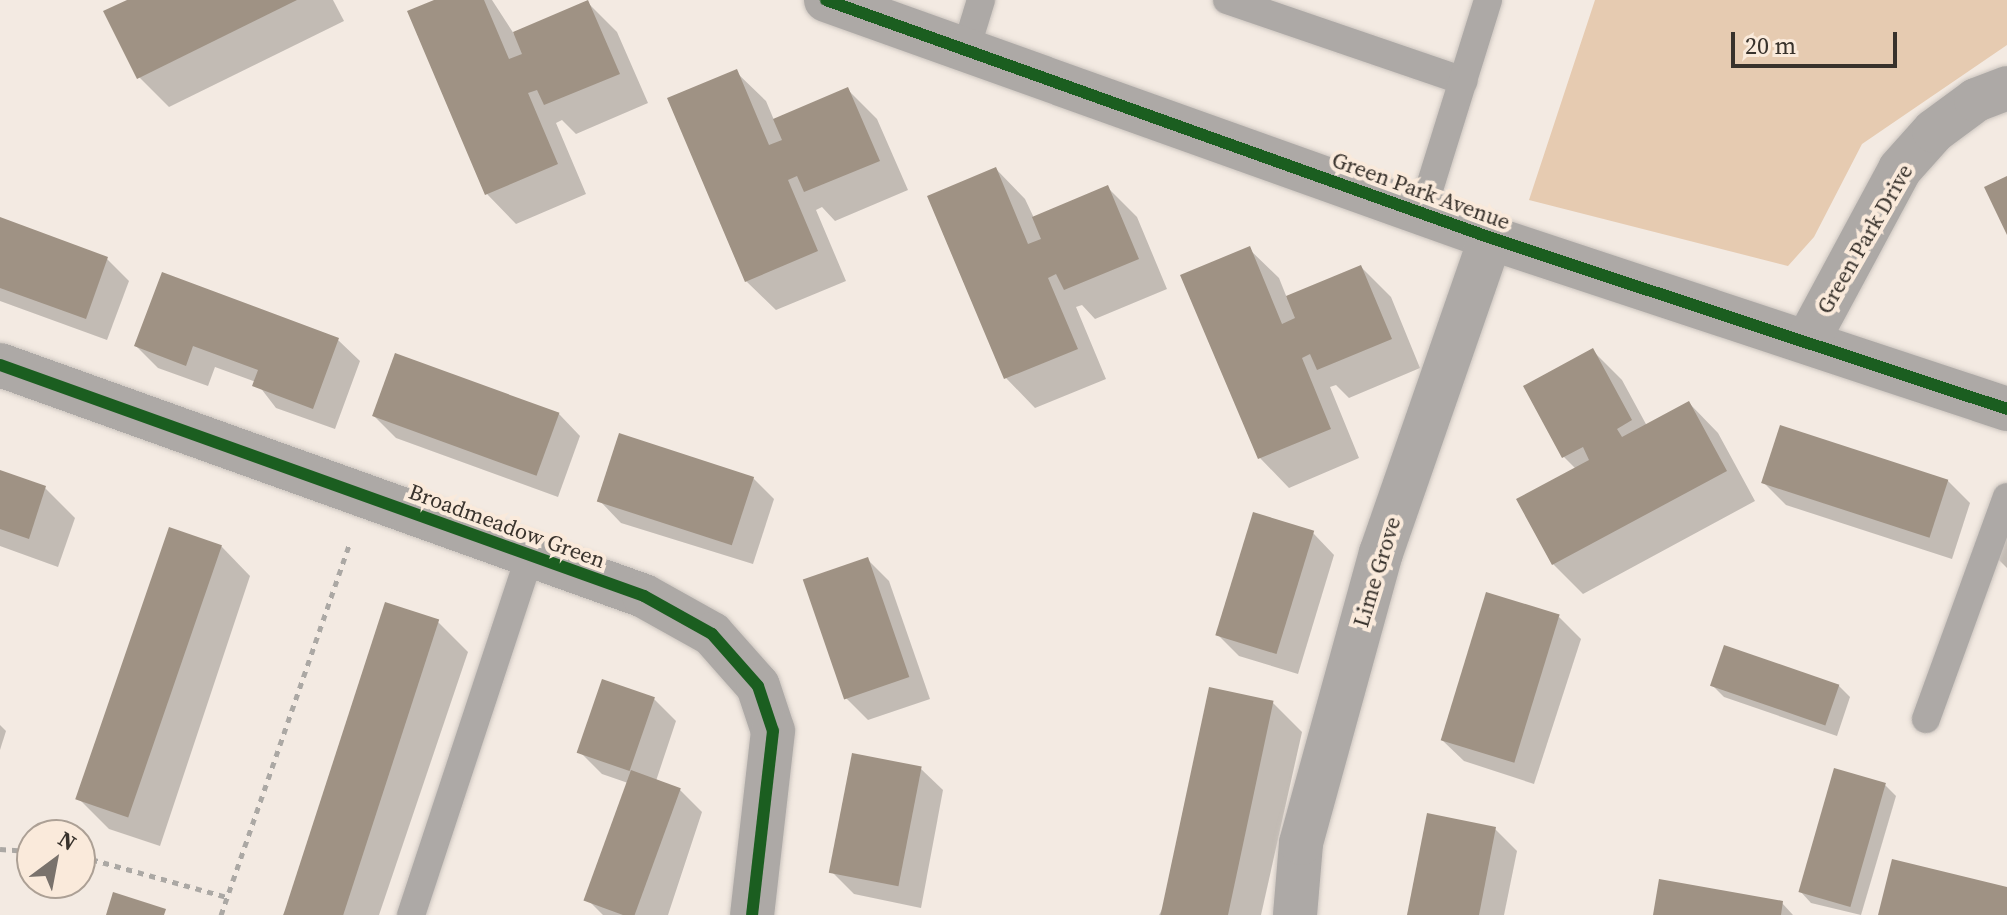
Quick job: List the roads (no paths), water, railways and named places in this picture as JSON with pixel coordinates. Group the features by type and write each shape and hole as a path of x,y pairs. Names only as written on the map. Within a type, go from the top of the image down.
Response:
{"street":[{"name":"Green Park Avenue","path":"826,0 1491,238 2007,409"},
{"name":"Green Park Drive","path":"1807,342 1900,169 1934,131 1976,100 2007,88"},
{"name":"Lime Grove","path":"1295,915 1301,843 1381,553 1491,238"},
{"name":"Broadmeadow Green","path":"0,365 644,596 712,634 758,686 773,731 752,915"}],"lane":[{"path":"966,49 981,0"},
{"path":"1227,0 1463,81"},
{"path":"1422,212 1488,0"},
{"path":"1926,719 2007,497"},
{"path":"411,915 530,556"}]}
